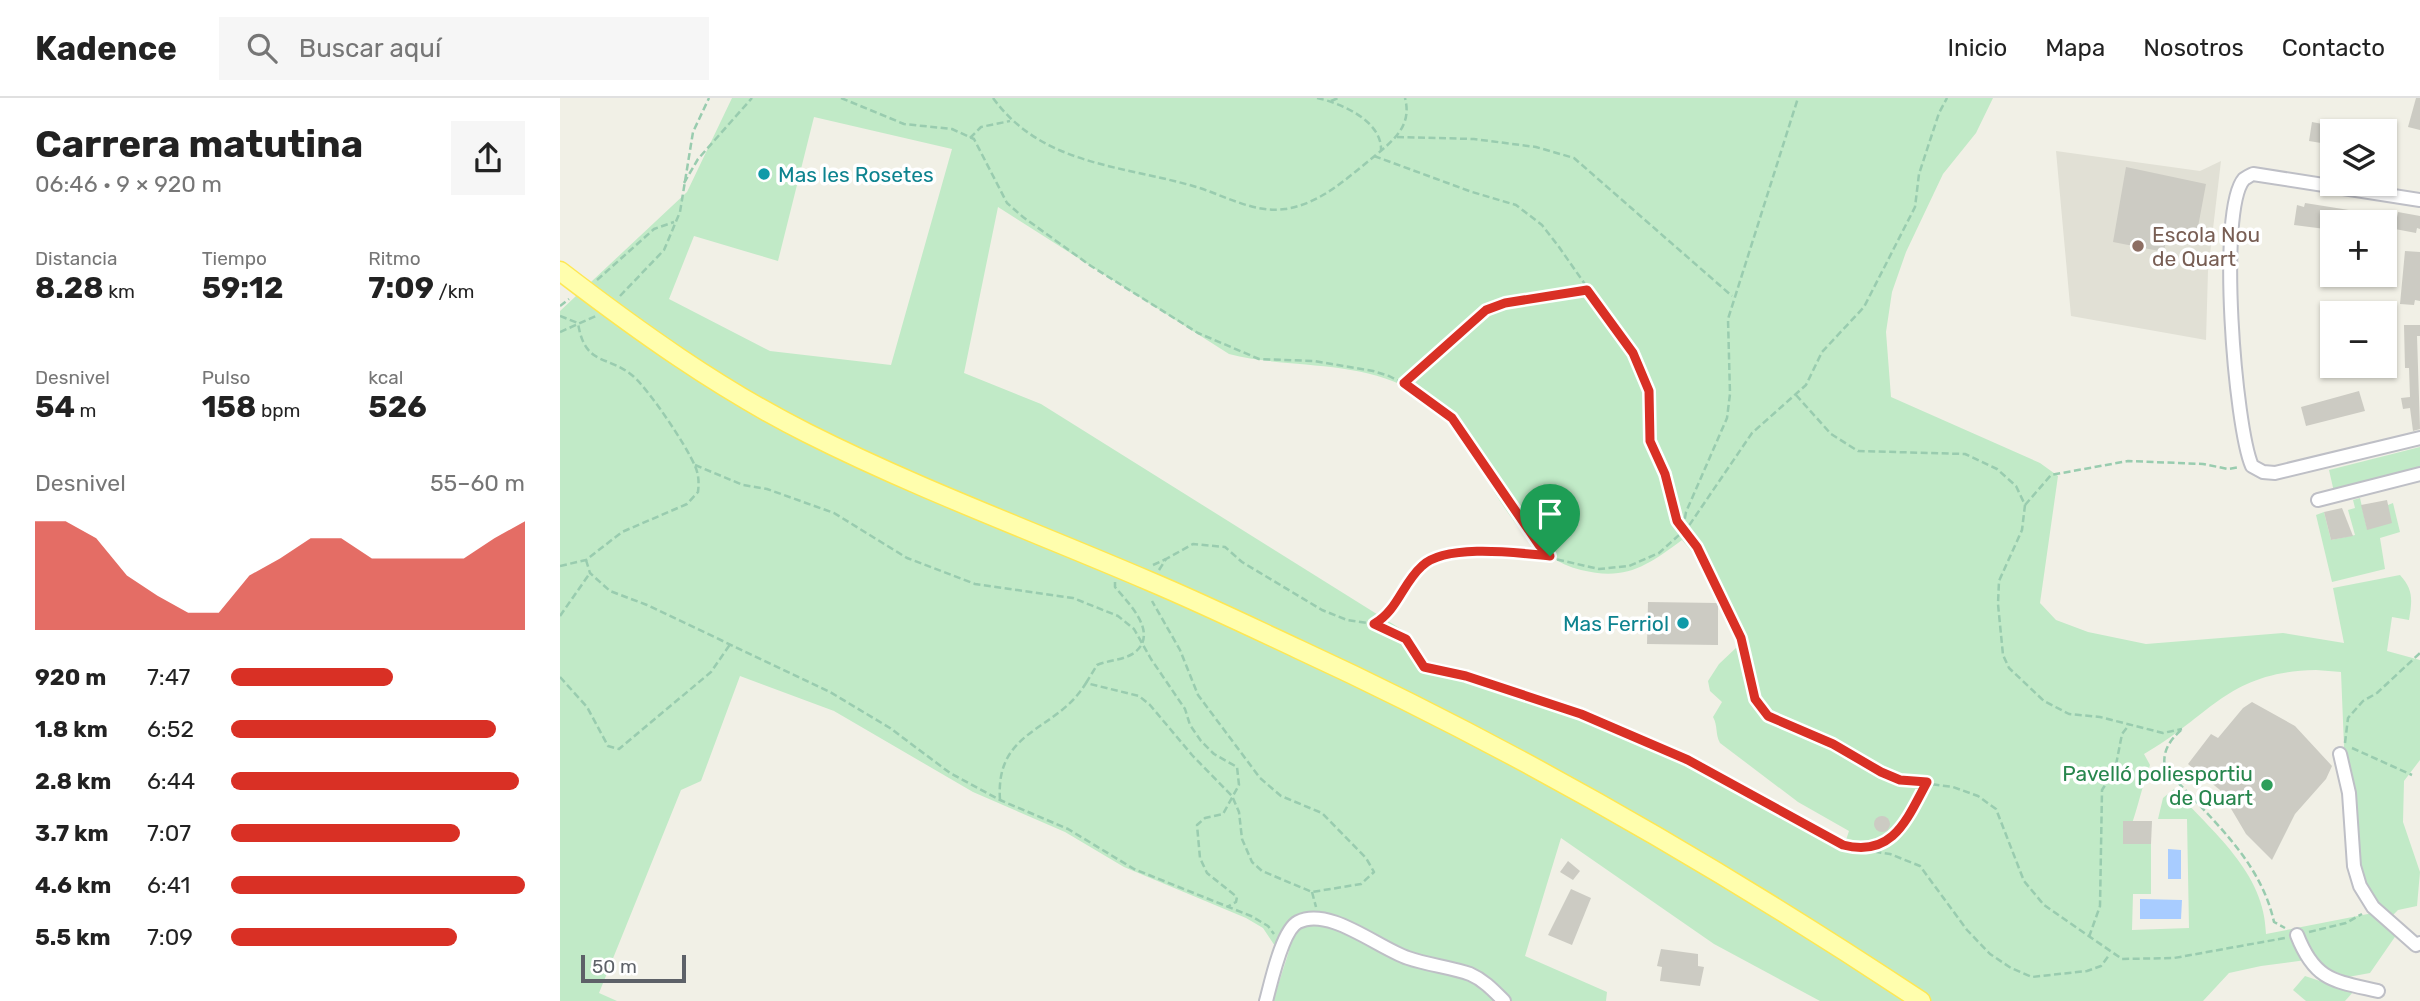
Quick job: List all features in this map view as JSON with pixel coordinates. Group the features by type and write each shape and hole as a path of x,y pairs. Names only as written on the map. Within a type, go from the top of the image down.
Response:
{"main road":[{"path":"560,271 689,363 803,432 926,490 1152,582 1436,714 1552,776 1713,869 1920,1001"}],"street":[{"path":"2420,200 2253,174 2244,179 2239,190 2232,232 2231,274 2240,425 2252,466 2263,472 2275,473 2420,438"},
{"path":"2318,500 2420,474"},
{"path":"2342,750 2349,793 2354,866 2360,886 2374,907 2416,945 2420,943"},
{"path":"1266,1001 1284,943 1293,925 1318,918 1358,933 1406,957 1471,975 1486,983 1504,1001"},
{"path":"2297,935 2315,970 2335,981 2378,991"}],"path":[{"path":"607,307 664,250 680,212 682,186 693,132 709,98"},
{"path":"682,186 698,159 752,98"},
{"path":"841,98 904,124 952,129 970,138 1007,203 1023,217 1091,266 1198,333 1259,359 1314,361 1373,372 1404,383 1452,418 1539,545 1550,556"},
{"path":"993,98 1010,121 1024,132 1063,152 1130,173 1191,185 1260,209 1284,210 1310,202 1333,190 1397,137 1406,120 1405,98"},
{"path":"1317,98 1331,101 1369,122 1381,141 1381,150"},
{"path":"1331,101 1338,98"},
{"path":"1683,531 1686,512 1727,418 1730,394 1728,319 1733,296 1759,228 1785,131 1798,98"},
{"path":"1374,624 1388,616 1422,565 1444,554 1460,552 1550,556 1599,569 1629,566 1658,554 1683,531 1752,433 1806,386 1822,352 1864,307 1900,241 1914,207 1919,174 1939,113 1947,98"},
{"path":"970,138 981,127 1010,121"},
{"path":"1397,137 1474,139 1536,147 1574,158 1733,296"},
{"path":"1374,156 1516,205 1542,225 1633,353 1649,391 1650,441 1665,474 1677,521 1697,547 1741,638 1755,699 1768,716 1833,744 1900,780 1927,782 1978,796 1996,809 2024,881 2044,905 2122,959 2174,958 2257,946 2346,923 2374,907"},
{"path":"595,282 654,229 674,222"},
{"path":"1404,383 1486,310 1505,303 1587,290"},
{"path":"560,306 575,295"},
{"path":"560,316 578,323 588,351 595,358 633,376 658,404 695,465 699,480 698,492 687,504 622,532 586,560 560,566"},
{"path":"560,332 573,328 578,323"},
{"path":"1796,395 1843,445 1857,451 1880,454 1941,451 1965,454 1997,470 2016,486 2025,505 2022,530 1999,581 2003,655 2009,668 2045,701 2069,714 2163,733 2182,729 2170,740 2163,758 2165,768 2247,860 2263,883 2274,922 2297,935"},
{"path":"2025,505 2051,475 2128,461 2203,464 2228,469 2252,466"},
{"path":"695,465 743,485 767,489 834,513 907,558 975,584 1089,603 1135,629 1185,709 1190,725 1201,741 1214,754 1237,767 1239,785 1223,814 1205,818 1197,825 1200,858 1207,873 1237,897 1236,902 1227,907"},
{"path":"1086,683 1139,696 1150,705 1192,755 1232,796 1238,812 1242,839 1252,862 1262,871 1312,892 1361,884 1374,872 1366,858 1322,813 1281,796 1260,778 1198,695 1180,650 1148,594 1166,559 1181,549 1193,544 1224,547 1242,562 1322,610 1347,620 1374,624 1406,639 1424,667 1466,676 1581,714 1688,760 1843,845 1897,856 1920,866 1967,930 1990,954 2011,968 2032,977 2087,971 2101,966 2111,953"},
{"path":"586,560 590,573 610,591 731,643 830,692 890,728 950,773 1000,800 1068,829 1134,869 1268,926 1284,943"},
{"path":"560,616 590,573"},
{"path":"1000,800 999,788 1011,748 1028,733 1066,709 1097,665 1125,658 1135,652 1141,642 1143,634 1139,618 1133,606 1115,587 1114,576"},
{"path":"560,677 587,707 608,746 619,749 711,672 731,643"},
{"path":"2342,750 2348,718 2420,653"},
{"path":"2089,938 2101,906 2102,790 2115,770 2122,734 2129,725"},
{"path":"2361,750 2412,775"},
{"path":"1860,850 1889,841 1908,817 1927,782"}],"shaded area":[{"name":"Escola Nou de Quart","path":"2056,151 2200,171 2221,161 2208,271 2206,340 2071,316"}],"green space":[{"path":"732,98 1993,98 1976,133 1943,174 1906,252 1892,292 1886,332 1891,397 2040,463 2058,476 2040,603 2056,620 2088,632 2146,644 2283,633 2344,643 2333,588 2400,575 2411,596 2409,620 2392,617 2387,651 2420,660 2420,760 2404,781 2403,822 2420,872 2417,906 2398,910 2388,920 2399,931 2370,973 2348,977 2306,960 2261,966 2229,973 2203,1001 1820,1001 1714,944 1561,838 1525,956 1607,992 1606,1001 1273,1001 1289,951 1275,946 1263,928 1246,918 1124,867 1065,832 973,792 834,711 740,676 701,781 681,790 599,993 617,1001 560,1001 560,311 687,192","holes":["814,117 952,149 891,365 770,351 669,299 694,236 778,261","998,207 1229,354 1367,373 1410,389 1435,408 1456,431 1509,514 1528,538 1552,558 1581,570 1611,574 1647,564 1682,540 1708,577 1738,646 1719,664 1708,681 1710,691 1722,702 1713,717 1720,743 1798,802 1849,831 1845,843 1687,757 1581,711 1483,677 1428,663 1404,631 1041,404 964,373","2316,670 2341,672 2344,746 2340,754 2360,886 2378,912 2266,934 2257,891 2246,872 2220,837 2174,789 2163,798 2158,819 2187,819 2189,928 2132,930 2133,894 2151,894 2151,844 2124,844 2150,765 2144,754 2240,687 2261,678"]},
{"path":"2420,447 2420,469 2334,492 2329,470"},
{"path":"2360,498 2367,529 2388,505 2393,503 2400,532 2380,538 2385,569 2332,582 2316,515 2324,512 2331,540 2355,535 2348,510 2355,508 2353,500"},
{"path":"2305,976 2353,992 2345,1001 2306,1001 2293,990"}],"water":[{"path":"2168,849 2181,850 2181,879 2168,879"},
{"path":"2140,899 2182,900 2181,919 2140,919"}],"building":[{"path":"2416,98 2420,98 2420,130 2408,127"},
{"path":"2312,122 2320,124 2320,143 2309,141"},
{"path":"2126,167 2206,184 2195,243 2166,238 2164,252 2113,242"},
{"path":"2305,203 2349,210 2320,210 2320,228 2294,225 2297,205 2304,207"},
{"path":"2398,212 2420,216 2420,229 2417,228 2416,233 2397,229"},
{"path":"2405,251 2420,252 2420,301 2415,300 2414,305 2400,304"},
{"path":"2404,325 2420,325 2420,336 2417,336 2420,429 2413,431 2410,408 2403,409 2401,398 2410,397 2409,368 2405,368"},
{"path":"2359,391 2365,411 2306,426 2301,407"},
{"path":"2387,500 2392,523 2367,530 2361,505"},
{"path":"2342,508 2353,536 2331,540 2324,512"},
{"name":"Mas Ferriol","path":"1648,602 1718,603 1718,645 1647,644"},
{"name":"Pavelló poliesportiu de Quart","path":"2252,702 2295,726 2332,766 2326,779 2295,814 2272,860 2246,834 2220,790 2188,764 2211,734 2218,738 2243,708"},
{"path":"1882,816 1890,824 1882,832 1874,824"},
{"path":"2123,821 2152,821 2151,844 2123,844"},
{"path":"1568,861 1580,871 1573,880 1560,872"},
{"path":"1571,889 1591,898 1572,945 1548,935"},
{"path":"1661,949 1698,954 1698,966 1704,967 1700,986 1660,981 1662,967 1657,966"}],"place":[{"name":"Mas les Rosetes","path":"764,174"},
{"name":"Escola Nou de Quart","path":"2138,246"},
{"name":"Mas Ferriol","path":"1683,623"},
{"name":"Pavelló poliesportiu de Quart","path":"2267,785"}],"route":[{"path":"1587,290 1633,353 1649,391 1650,441 1665,474 1677,521 1697,547 1741,638 1755,699 1768,716 1803,729 1881,772 1900,780 1927,782 1908,817 1889,841 1876,847 1860,850 1843,845 1688,760 1581,714 1456,673 1424,667 1406,639 1374,624 1388,616 1422,565 1444,554 1460,552 1550,556 1539,545 1452,418 1420,392 1404,383 1486,310 1505,303 1587,290"}]}
